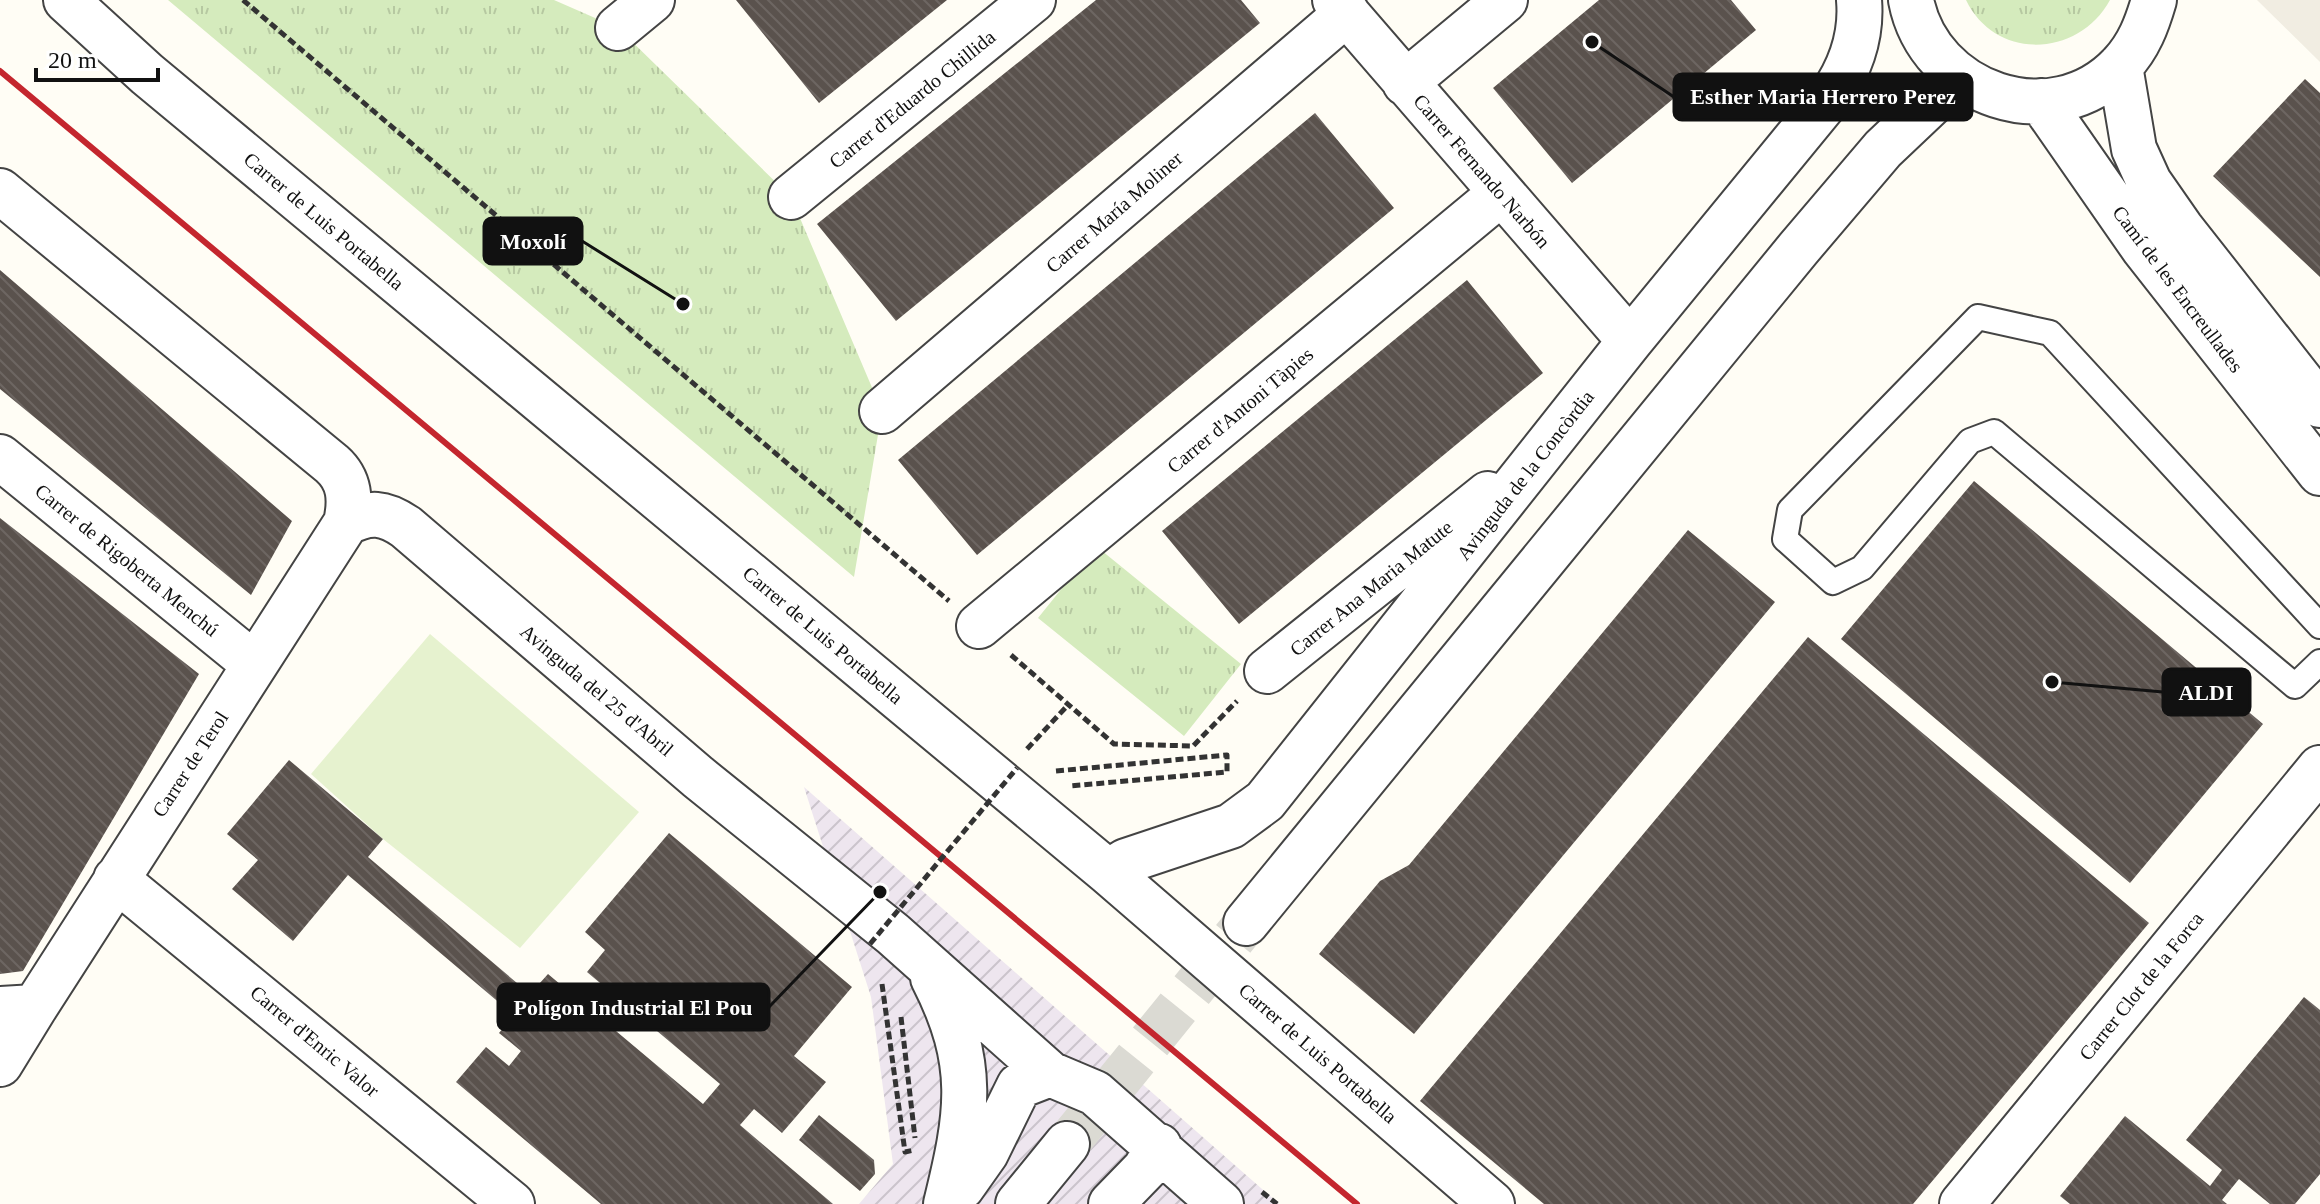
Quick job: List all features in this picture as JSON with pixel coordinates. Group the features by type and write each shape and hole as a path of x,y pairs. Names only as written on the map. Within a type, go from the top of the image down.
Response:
{"street":[{"name":"Carrer de Luis Portabella","path":"66,0 147,74 1108,872 1492,1204"},
{"name":"Carrer de Luis Portabella","path":"112,0 126,38 147,74"},
{"path":"618,28 652,0"},
{"name":"Carrer d'Eduardo Chillida","path":"791,197 1033,0"},
{"path":"1405,83 1505,0"},
{"name":"Avinguda de la Concòrdia","path":"1108,872 1126,861 1231,826 1265,801 1845,76 1855,52 1859,0"},
{"path":"1911,0 1914,19 1932,52 1958,78 1988,94 2022,102 2041,101 2085,90 2120,66 2144,34 2154,0"},
{"name":"Carrer Fernando Narbón","path":"1341,7 1630,341"},
{"name":"Carrer María Moliner","path":"882,411 1341,7"},
{"name":"Camí de les Encreullades","path":"2120,66 2134,149 2149,182 2181,228 2320,405"},
{"path":"1246,923 1798,249 1883,149 1958,78"},
{"name":"Camí de les Encreullades","path":"2041,101 2144,249 2320,473"},
{"path":"0,191 338,469 348,493 346,523"},
{"name":"Carrer d'Antoni Tàpies","path":"979,626 1500,194"},
{"name":"Carrer Ana Maria Matute","path":"1267,671 1549,445"},
{"name":"Carrer de Rigoberta Menchú","path":"0,457 254,664"},
{"name":"Avinguda del 25 d'Abril","path":"346,523 371,513 391,517 406,527 698,777 925,962 1050,1074 1095,1093 1159,1146 1221,1204"},
{"name":"Carrer de Terol","path":"0,1064 17,1008 116,879 346,523"},
{"name":"Carrer Clot de la Forca","path":"1962,1204 2320,768"},
{"name":"Carrer d'Enric Valor","path":"116,879 512,1204"},
{"path":"925,962 954,1022 966,1088 962,1137 947,1204"},
{"path":"947,1204 986,1153 1019,1086 1050,1074"},
{"path":"1018,1204 1067,1144"},
{"path":"1111,1204 1145,1169 1159,1146"}],"lane":[{"path":"2320,626 2050,333 2036,329 1978,317 1790,510 1785,539 1833,582 1862,568 1970,441 1994,432 2295,686 2320,662"}],"path":[{"path":"243,0 1114,744 1193,746 1267,671"},
{"path":"1023,754 1068,705"},
{"path":"1045,772 1227,755 1227,772 1060,787"},
{"path":"878,951 870,944 1017,768 1026,775"},
{"path":"881,974 905,1152 916,1150 900,1011"}],"shaded area":[{"path":"2257,0 2320,0 2320,62"},
{"path":"804,787 1279,1204 859,1204 893,1164 871,997"}],"green space":[{"path":"168,0 554,0 618,28 791,197 882,411 854,577"},
{"path":"1966,0 2110,0 2096,19 2079,33 2038,45 2017,42 1997,34 1980,20"},
{"path":"1096,546 1241,664 1184,736 1038,618"},
{"path":"430,634 639,812 520,948 383,839 311,774"}],"building":[{"path":"736,0 947,0 819,103"},
{"path":"1096,0 1241,0 1260,23 896,321 817,224"},
{"path":"1599,0 1731,0 1756,30 1572,183 1493,88"},
{"path":"2305,79 2320,93 2320,277 2213,176"},
{"path":"1315,113 1394,208 977,555 898,460"},
{"path":"0,270 292,521 251,595 0,389"},
{"path":"1467,280 1543,373 1239,624 1162,531"},
{"path":"1974,481 2263,724 2130,883 1841,639"},
{"path":"0,518 199,674 23,971 0,974"},
{"path":"1688,530 1775,602 1414,1034 1319,954 1380,881 1409,865"},
{"path":"1808,637 2149,923 1913,1204 1544,1204 1420,1101"},
{"path":"289,760 383,839 368,857 530,994 548,974 703,1104 720,1084 587,972 605,950 585,932 669,833 852,987 794,1056 826,1082 782,1133 754,1109 740,1125 833,1204 601,1204 456,1082 486,1047 509,1066 521,1051 499,1033 514,1015 348,875 293,941 232,889 258,860 227,834"},
{"path":"2304,997 2320,1010 2320,1174 2295,1204 2270,1204 2239,1179 2222,1200 2227,1204 2070,1204 2060,1196 2125,1116 2210,1186 2222,1170 2186,1140"},
{"path":"819,1115 874,1160 875,1174 860,1191 799,1140"}],"tunnel":[{"path":"1067,1144 1246,923"}],"railway":[{"path":"0,71 1357,1204"}],"place":[{"name":"Esther Maria Herrero Perez","path":"1592,42"},
{"name":"Moxolí","path":"683,304"},
{"name":"ALDI","path":"2052,682"},
{"name":"Polígon Industrial El Pou","path":"880,892"}]}
